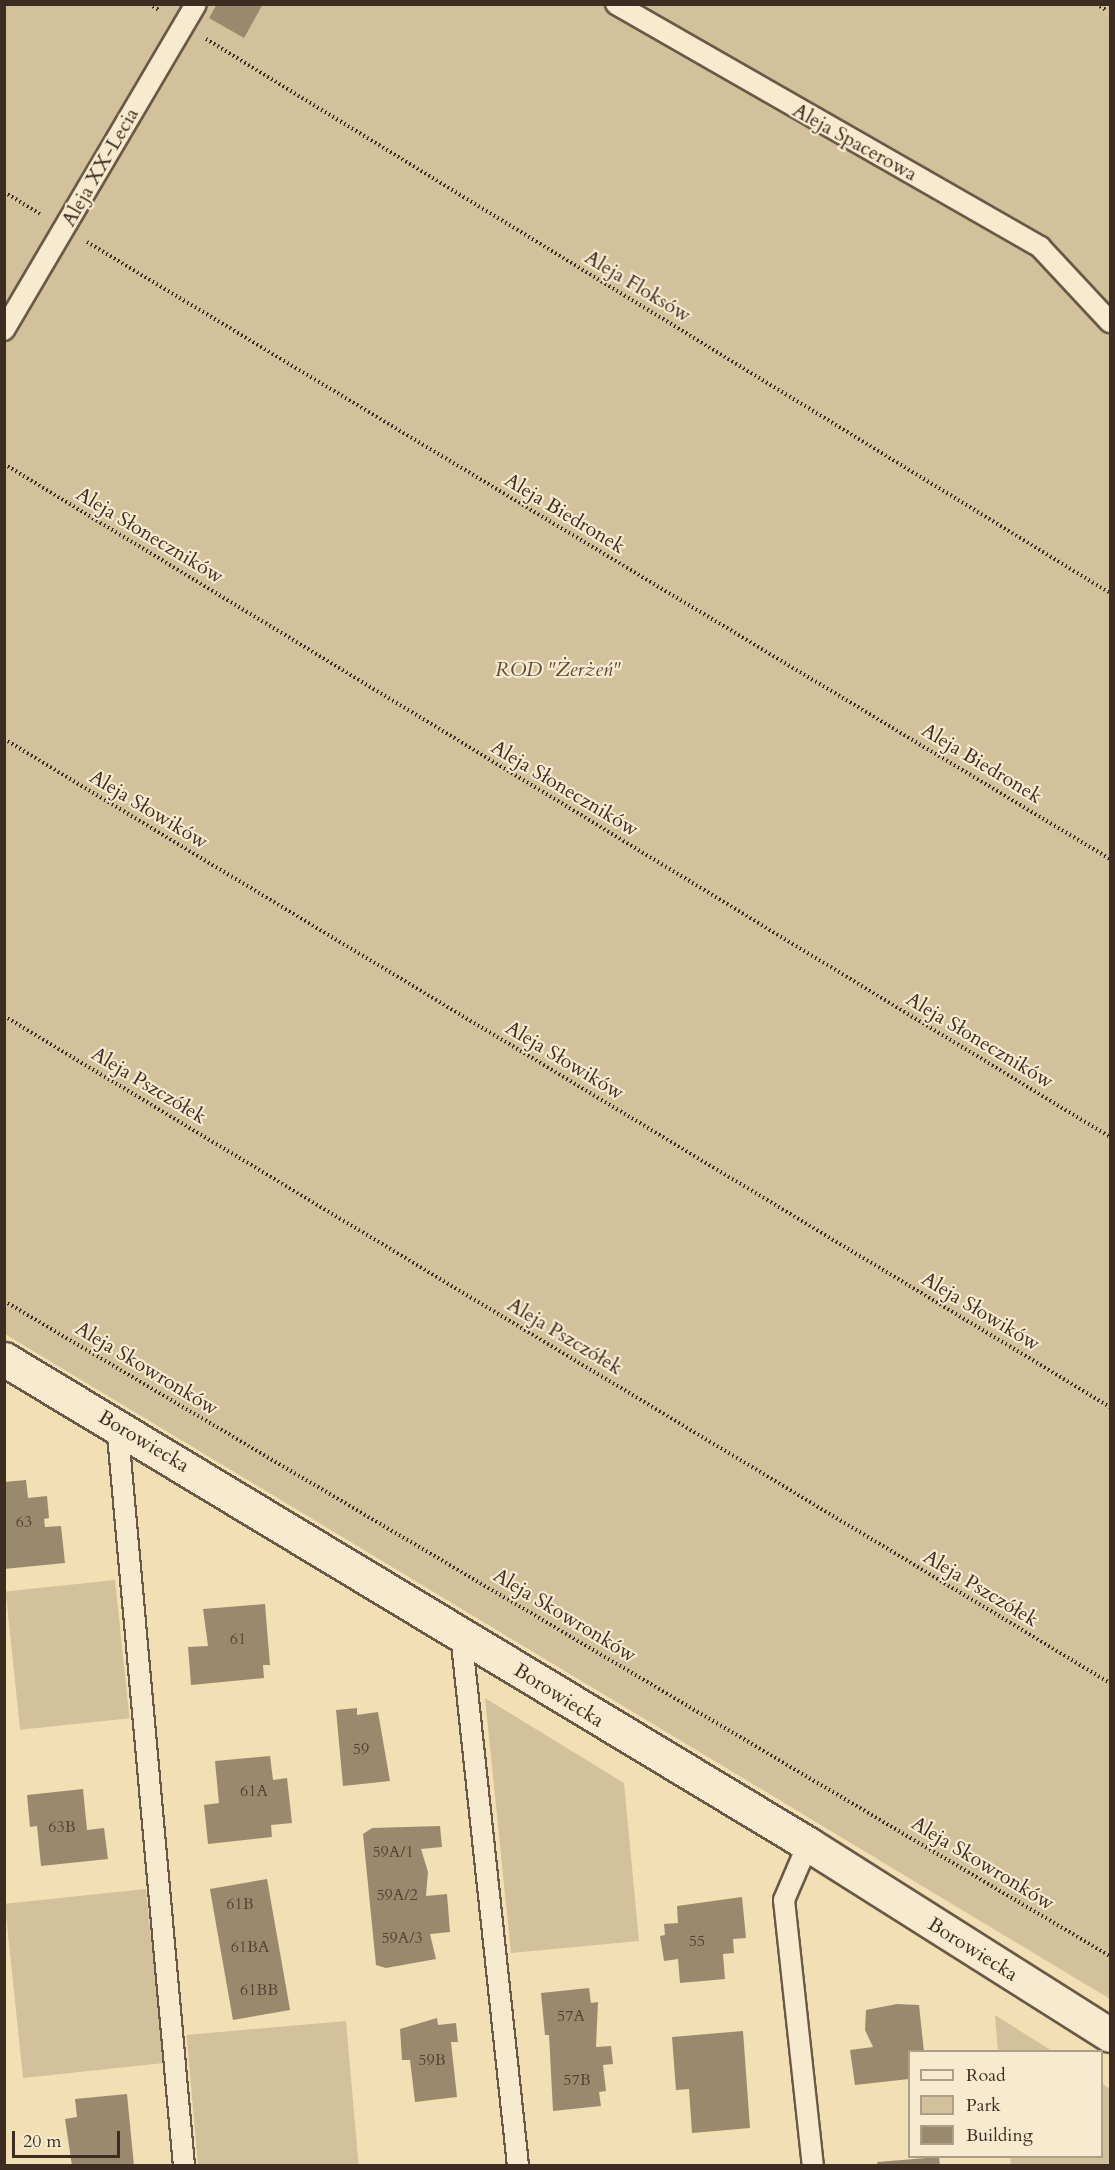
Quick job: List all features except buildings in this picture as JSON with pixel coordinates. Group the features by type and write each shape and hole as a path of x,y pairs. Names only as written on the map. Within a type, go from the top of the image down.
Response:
{"street":[{"name":"Borowiecka","path":"4,1359 117,1424 808,1844 1110,2035"}],"lane":[{"name":"Aleja XX-Lecia","path":"4,330 196,4"},
{"name":"Aleja Spacerowa","path":"616,4 1040,247 1085,292 1110,322"},
{"path":"117,1424 184,2166"},
{"path":"461,1634 518,2166"},
{"path":"808,1844 784,1900 813,2166"}],"path":[{"name":"Aleja Floksów","path":"149,4 1110,593"},
{"path":"1096,4 1106,10"},
{"name":"Aleja Biedronek","path":"4,192 1110,859"},
{"name":"Aleja Słoneczników","path":"4,464 1110,1137"},
{"name":"Aleja Słowików","path":"4,739 1110,1407"},
{"name":"Aleja Pszczółek","path":"4,1016 1110,1683"},
{"name":"Aleja Skowronków","path":"4,1301 1110,1956"}],"green space":[{"name":"ROD \"Żerżeń\"","path":"4,5 1110,5 1110,1999 5,1334"},
{"path":"115,1580 130,1718 20,1730 6,1591"},
{"path":"485,1698 624,1783 639,1941 511,1953"},
{"path":"146,1889 164,2063 23,2078 5,1904"},
{"path":"995,2015 1050,2050 998,2050"},
{"path":"346,2021 359,2165 198,2166 187,2035"},
{"path":"1103,2084 1110,2089 1110,2165 1011,2165 1010,2158 1103,2158"}]}
